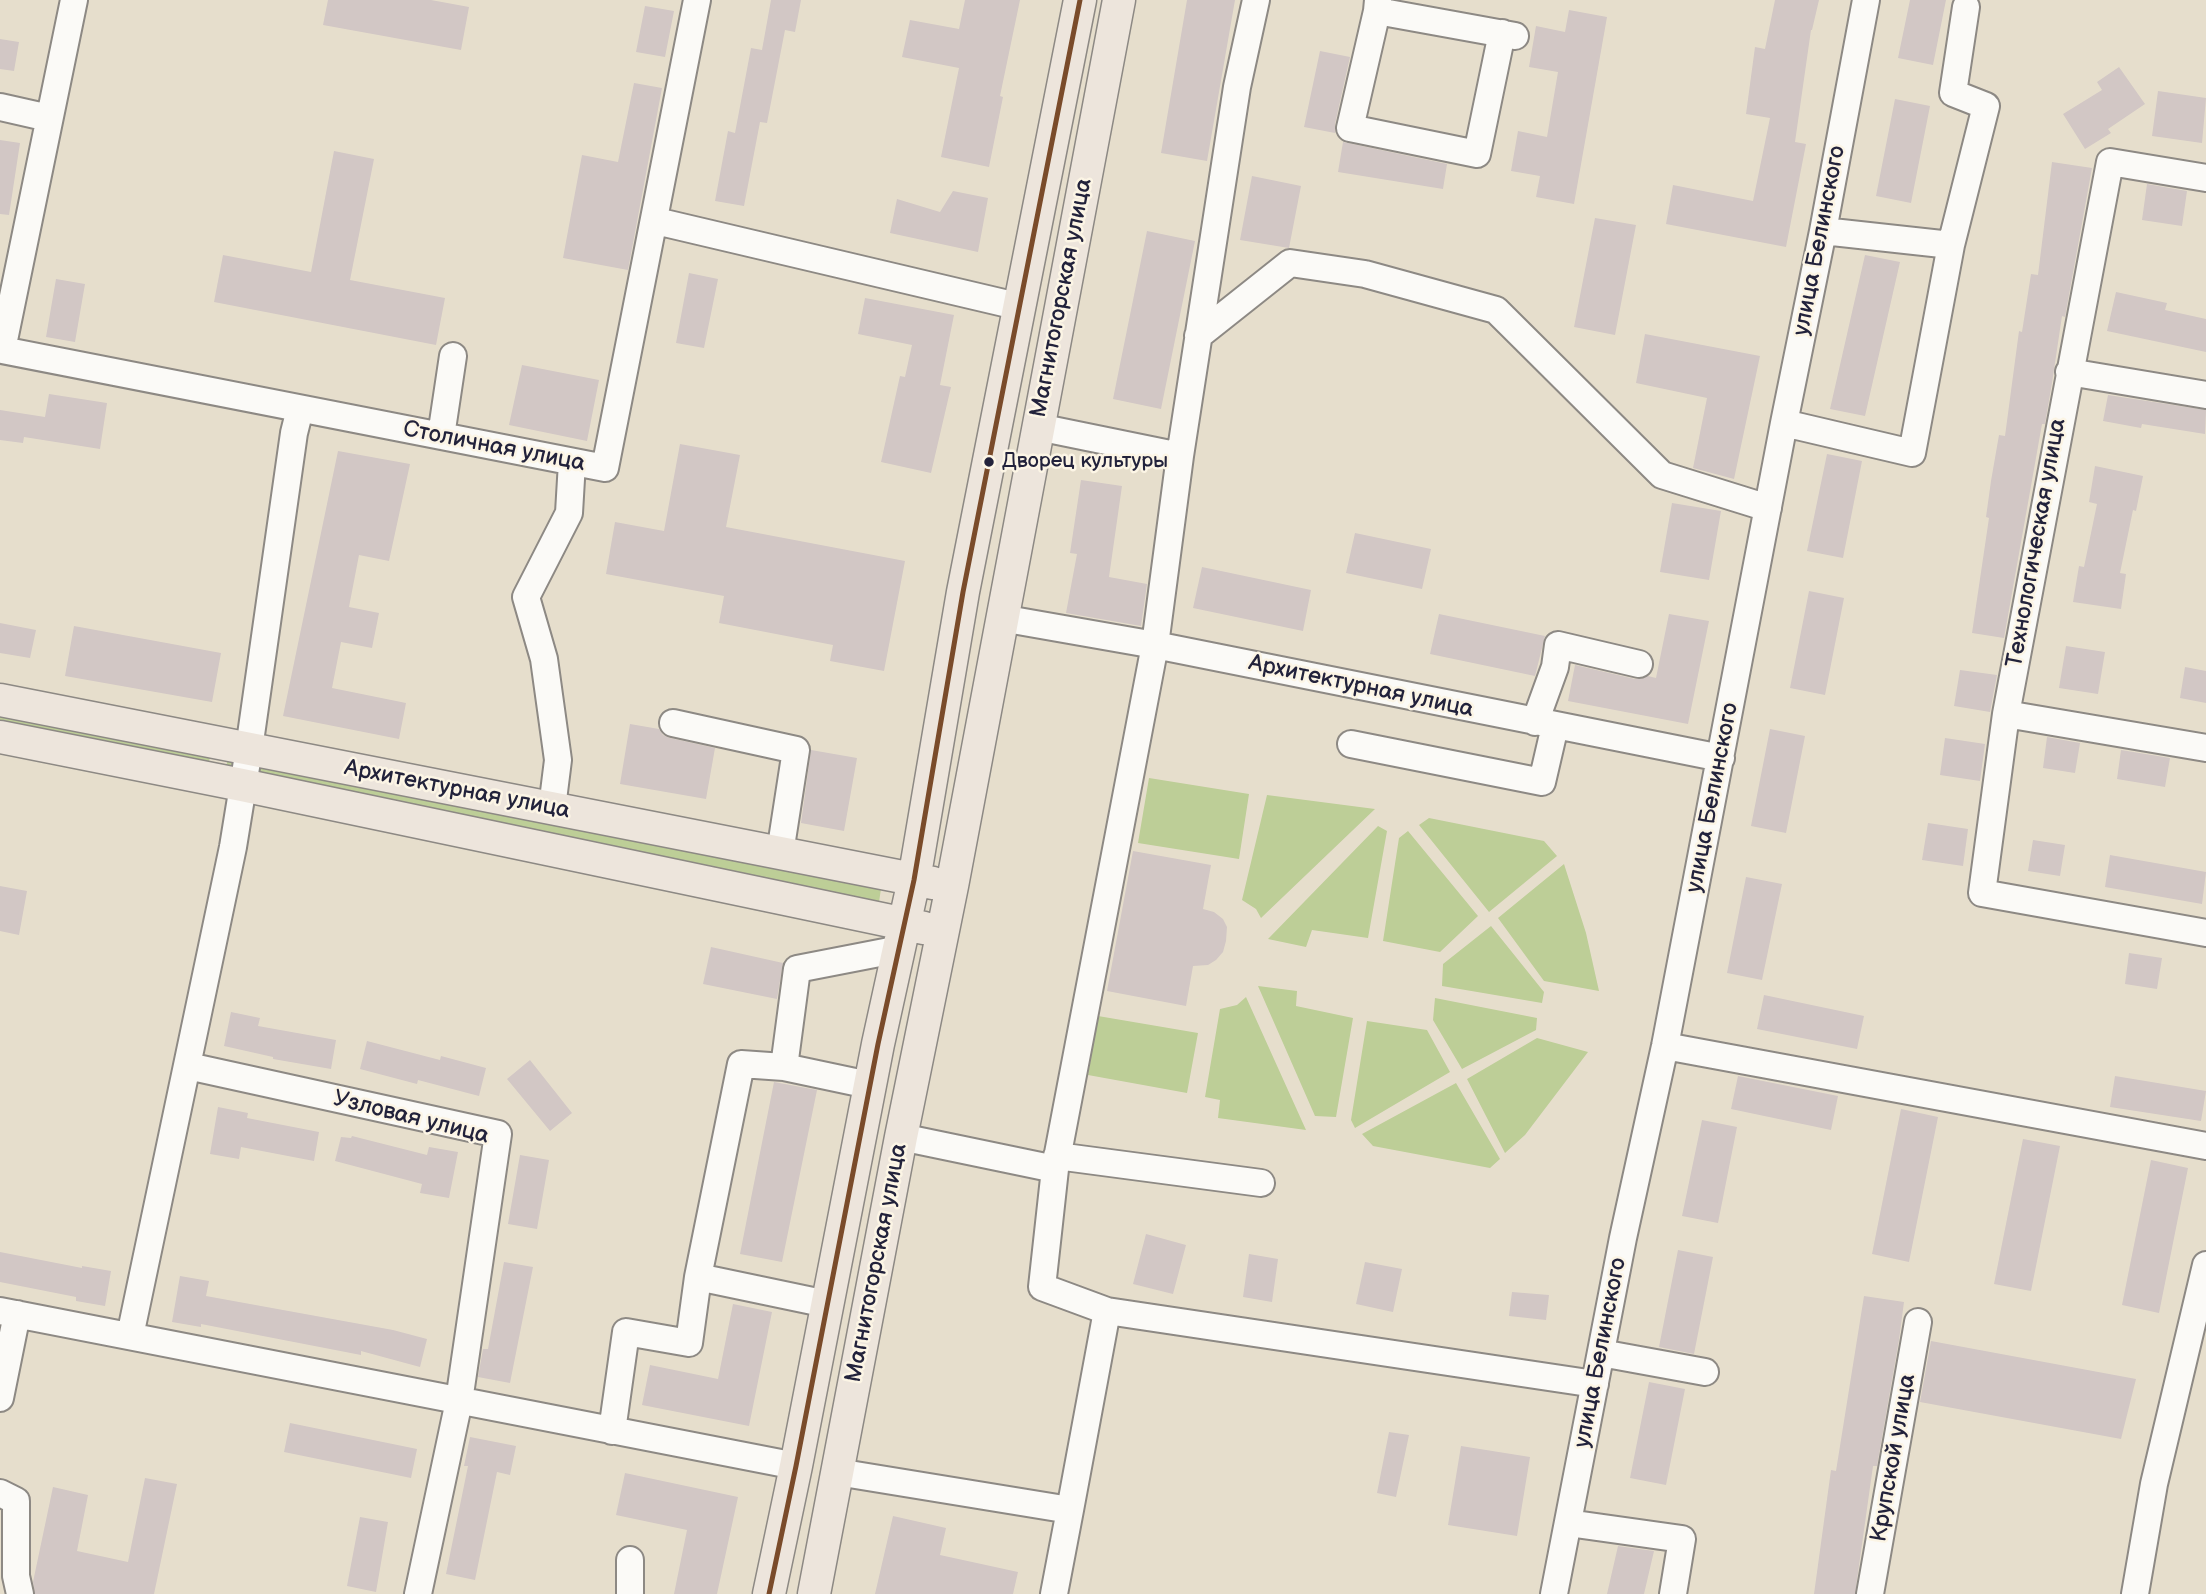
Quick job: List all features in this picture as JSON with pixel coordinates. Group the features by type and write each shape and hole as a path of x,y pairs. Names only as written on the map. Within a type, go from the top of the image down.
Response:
{"main road":[{"name":"Магнитогорская улица","path":"769,1594 869,1085 915,880 963,592 1080,0"},
{"name":"Магнитогорская улица","path":"814,1594 952,886 1119,0"},
{"name":"Архитектурная улица","path":"0,700 915,880"},
{"name":"Архитектурная улица","path":"0,737 242,785 903,936"},
{"path":"915,880 952,886"},
{"path":"903,936 941,932"}],"street":[{"name":"Столичная улица","path":"74,0 2,350 605,468 656,221 697,0"},
{"path":"1256,0 1237,87 1198,336 1155,645 1056,1163 1042,1287 1107,1311 1595,1384"},
{"name":"улица Белинского","path":"1554,1594 1665,1046 1866,0"},
{"path":"1378,5 1509,34 1477,153 1350,128 1378,5"},
{"path":"1784,423 1912,453 1951,245 1986,106 1954,93 1966,7"},
{"path":"0,107 49,118"},
{"name":"Технологическая улица","path":"2206,178 2110,162 2006,714 1982,893 2206,933"},
{"path":"656,221 1021,307"},
{"path":"1823,231 1951,245"},
{"path":"1198,336 1290,263 1365,274 1496,310 1661,475 1768,508"},
{"path":"441,436 453,356"},
{"path":"2069,372 2206,395"},
{"path":"130,1336 233,847 294,433 300,409"},
{"path":"1038,427 1180,456"},
{"path":"552,808 558,760 544,659 526,597 569,513 572,462"},
{"name":"Архитектурная улица","path":"1001,618 1155,645 1721,758"},
{"path":"1351,744 1542,782 1545,724 1558,645 1639,664"},
{"path":"2006,714 2206,748"},
{"path":"673,723 796,750 780,853"},
{"path":"784,1067 797,969 903,936"},
{"path":"1665,1046 2206,1146"},
{"path":"612,1431 626,1332 689,1343 698,1277 741,1064 784,1067 869,1085"},
{"name":"Узловая улица","path":"188,1066 498,1134 458,1401 418,1594"},
{"path":"901,1137 1056,1163 1261,1183"},
{"path":"2135,1594 2154,1484 2206,1265"},
{"path":"698,1277 827,1304"},
{"path":"1054,1594 1107,1311"},
{"path":"0,1398 9,1313 796,1466"},
{"name":"Крупской улица","path":"1870,1594 1918,1322"},
{"path":"1601,1353 1705,1372"},
{"path":"837,1472 1070,1510"},
{"path":"0,1493 16,1501 16,1576 20,1594"},
{"path":"1568,1523 1682,1539 1673,1594"},
{"path":"630,1560 630,1594"}],"green space":[{"path":"0,710 211,752 207,772 0,733"},
{"path":"229,752 882,882 878,909 224,778"},
{"path":"1149,778 1249,794 1239,859 1138,843"},
{"path":"1267,795 1375,809 1261,918 1256,909 1242,900"},
{"path":"1429,818 1544,841 1557,856 1489,912 1419,825"},
{"path":"1378,826 1387,831 1368,938 1312,930 1306,947 1268,939"},
{"path":"1408,831 1478,916 1440,952 1383,941 1399,838"},
{"path":"1564,864 1586,933 1599,991 1544,981 1498,918"},
{"path":"1491,926 1544,992 1542,1003 1442,986 1443,964"},
{"path":"1258,986 1297,991 1296,1006 1353,1018 1336,1117 1315,1116"},
{"path":"1246,997 1306,1130 1218,1118 1220,1100 1205,1097 1220,1009 1237,1005"},
{"path":"1435,998 1537,1018 1536,1030 1462,1069 1433,1020"},
{"path":"1098,1016 1198,1033 1187,1093 1088,1075"},
{"path":"1367,1021 1427,1030 1450,1072 1355,1128 1351,1120"},
{"path":"1537,1038 1588,1052 1525,1135 1505,1153 1467,1079"},
{"path":"1456,1083 1500,1159 1490,1168 1373,1146 1362,1134"}],"building":[{"path":"328,0 431,0 469,7 461,50 323,25"},
{"path":"771,0 801,0 795,32 785,30 767,123 760,122 744,206 715,201 728,131 735,133 751,48 762,50"},
{"path":"965,0 1020,0 1000,96 1003,97 989,167 941,157 959,68 902,57 910,20 959,29"},
{"path":"1187,0 1235,0 1207,161 1161,153"},
{"path":"1775,0 1819,0 1811,30 1795,142 1806,144 1786,247 1666,224 1673,185 1753,201 1770,118 1746,114 1755,47 1765,49"},
{"path":"1910,0 1946,0 1933,65 1898,58"},
{"path":"645,6 674,11 665,57 636,52"},
{"path":"1569,10 1607,17 1574,204 1536,197 1540,176 1511,171 1518,131 1547,137 1558,72 1529,67 1536,26 1565,32"},
{"path":"0,39 19,42 14,71 0,69"},
{"path":"1320,51 1350,57 1335,133 1304,127"},
{"path":"2119,67 2145,104 2108,129 2111,133 2085,149 2063,114 2102,90 2097,82"},
{"path":"634,83 662,88 628,270 563,258 582,155 618,162"},
{"path":"2158,91 2206,98 2202,143 2152,136"},
{"path":"1895,99 1930,106 1911,203 1876,196"},
{"path":"0,140 20,143 9,215 0,214"},
{"path":"1343,142 1447,164 1443,189 1338,172"},
{"path":"334,151 374,159 350,280 445,298 436,345 214,302 223,255 311,272"},
{"path":"2052,162 2092,168 2065,317 2062,316 2045,424 2042,424 2004,638 1972,633 1989,518 1986,517 1991,481 1999,435 2005,436 2019,331 2022,332 2031,274 2038,275"},
{"path":"1252,176 1301,186 1289,248 1240,240"},
{"path":"2147,184 2187,191 2182,226 2142,220"},
{"path":"953,191 988,198 978,252 890,233 897,199 940,212"},
{"path":"1595,218 1636,225 1615,335 1574,327"},
{"path":"1147,231 1195,241 1161,409 1113,399"},
{"path":"1865,255 1900,262 1865,416 1830,409"},
{"path":"689,273 718,279 704,348 676,343"},
{"path":"56,279 85,284 75,342 46,337"},
{"path":"2116,292 2167,303 2165,310 2206,319 2206,352 2107,331"},
{"path":"865,298 954,315 940,385 951,387 931,473 881,462 900,376 905,377 912,345 858,334"},
{"path":"1645,334 1760,356 1734,479 1693,468 1707,398 1636,383"},
{"path":"522,365 599,380 587,441 509,425"},
{"path":"49,394 107,403 100,449 24,437 23,443 0,440 0,410 45,417"},
{"path":"2108,395 2206,410 2205,434 2142,424 2141,428 2103,421"},
{"path":"680,444 740,455 726,527 905,561 884,671 830,661 833,645 719,623 724,596 606,574 615,522 664,531"},
{"path":"338,451 410,464 389,561 359,555 349,607 379,613 372,648 341,642 332,688 406,703 399,739 283,716"},
{"path":"1827,454 1862,461 1843,558 1807,551"},
{"path":"2095,466 2143,476 2120,573 2126,574 2121,609 2073,602 2079,566 2084,567 2097,504 2089,502"},
{"path":"1081,480 1122,486 1109,577 1147,584 1141,626 1066,613 1077,554 1070,553"},
{"path":"1672,503 1721,511 1709,580 1660,572"},
{"path":"1355,533 1431,549 1422,589 1346,573"},
{"path":"1202,567 1311,590 1303,631 1193,608"},
{"path":"1809,591 1844,598 1825,695 1790,688"},
{"path":"1439,614 1545,636 1535,676 1430,654"},
{"path":"1669,614 1709,621 1688,724 1568,701 1575,665 1635,679 1648,676 1656,678"},
{"path":"0,623 36,630 30,658 0,653"},
{"path":"74,626 221,653 212,702 65,676"},
{"path":"2066,646 2105,652 2098,694 2059,688"},
{"path":"2185,667 2206,671 2206,703 2180,698"},
{"path":"1960,670 1997,675 1990,712 1954,706"},
{"path":"630,724 659,729 663,735 670,738 715,748 706,799 620,784"},
{"path":"1770,729 1805,736 1786,833 1751,826"},
{"path":"2047,737 2080,743 2075,773 2043,768"},
{"path":"1945,738 1985,744 1980,781 1940,775"},
{"path":"811,750 857,758 844,831 801,823"},
{"path":"2121,750 2170,758 2165,787 2117,779"},
{"path":"1928,823 1968,829 1963,866 1922,860"},
{"path":"2033,840 2065,845 2060,876 2028,871"},
{"path":"1133,851 1211,865 1203,909 1214,912 1223,919 1227,927 1226,941 1223,952 1216,960 1208,965 1193,966 1186,1006 1107,991"},
{"path":"2110,855 2206,872 2202,904 2105,887"},
{"path":"1746,877 1782,884 1762,980 1727,973"},
{"path":"0,886 27,891 19,935 0,931"},
{"path":"711,947 783,963 777,999 703,984"},
{"path":"2129,953 2162,958 2157,989 2125,984"},
{"path":"1764,995 1864,1016 1857,1049 1757,1029"},
{"path":"231,1012 260,1018 258,1026 336,1040 331,1069 273,1059 224,1046"},
{"path":"367,1041 440,1060 441,1056 486,1068 479,1096 418,1080 417,1084 360,1069"},
{"path":"530,1060 572,1113 550,1131 507,1079"},
{"path":"1738,1076 1838,1096 1831,1130 1731,1109"},
{"path":"2115,1076 2206,1091 2201,1121 2110,1107"},
{"path":"774,1082 817,1090 782,1262 740,1254"},
{"path":"218,1107 248,1113 247,1118 319,1132 314,1161 241,1147 239,1159 210,1154"},
{"path":"1901,1109 1938,1117 1909,1262 1872,1254"},
{"path":"1702,1120 1737,1127 1718,1223 1682,1216"},
{"path":"352,1136 427,1155 429,1147 458,1152 449,1198 420,1193 422,1184 335,1161 341,1137"},
{"path":"2023,1139 2060,1146 2031,1291 1994,1284"},
{"path":"520,1155 549,1160 537,1229 508,1224"},
{"path":"2151,1160 2188,1168 2159,1313 2122,1305"},
{"path":"1146,1234 1186,1245 1173,1294 1133,1284"},
{"path":"1678,1250 1713,1257 1694,1354 1659,1347"},
{"path":"0,1252 111,1271 105,1306 76,1301 76,1297 0,1282"},
{"path":"1249,1254 1278,1259 1272,1302 1243,1297"},
{"path":"504,1262 533,1267 510,1383 478,1377 483,1349 488,1349"},
{"path":"1365,1262 1402,1269 1393,1312 1356,1304"},
{"path":"180,1276 209,1281 206,1296 393,1330 427,1339 420,1367 361,1351 361,1355 201,1324 201,1327 172,1322"},
{"path":"1512,1292 1549,1295 1546,1320 1509,1316"},
{"path":"1864,1296 1904,1302 1899,1340 1877,1466 1873,1466 1855,1594 1814,1594 1831,1470 1836,1471"},
{"path":"733,1304 772,1312 749,1426 642,1405 650,1365 718,1379"},
{"path":"1931,1341 2136,1379 2121,1439 1920,1402"},
{"path":"1649,1382 1685,1389 1666,1485 1630,1478"},
{"path":"290,1423 417,1449 411,1478 284,1452"},
{"path":"1389,1432 1409,1435 1396,1497 1377,1493"},
{"path":"470,1437 516,1446 510,1475 497,1472 475,1580 446,1574 468,1466 464,1466"},
{"path":"1461,1446 1530,1457 1517,1536 1448,1525"},
{"path":"625,1473 738,1497 717,1594 674,1594 687,1530 616,1515"},
{"path":"145,1478 177,1484 154,1594 35,1594 33,1582 53,1487 88,1495 77,1551 128,1562"},
{"path":"893,1516 946,1528 940,1555 1018,1572 1013,1594 875,1594"},
{"path":"360,1517 388,1522 376,1592 347,1586"},
{"path":"1618,1546 1654,1551 1644,1594 1607,1594"}],"transit line":[{"path":"769,1594 878,1044 914,880 963,592 1080,0"}],"place":[{"name":"Дворец культуры","path":"989,462"}]}
